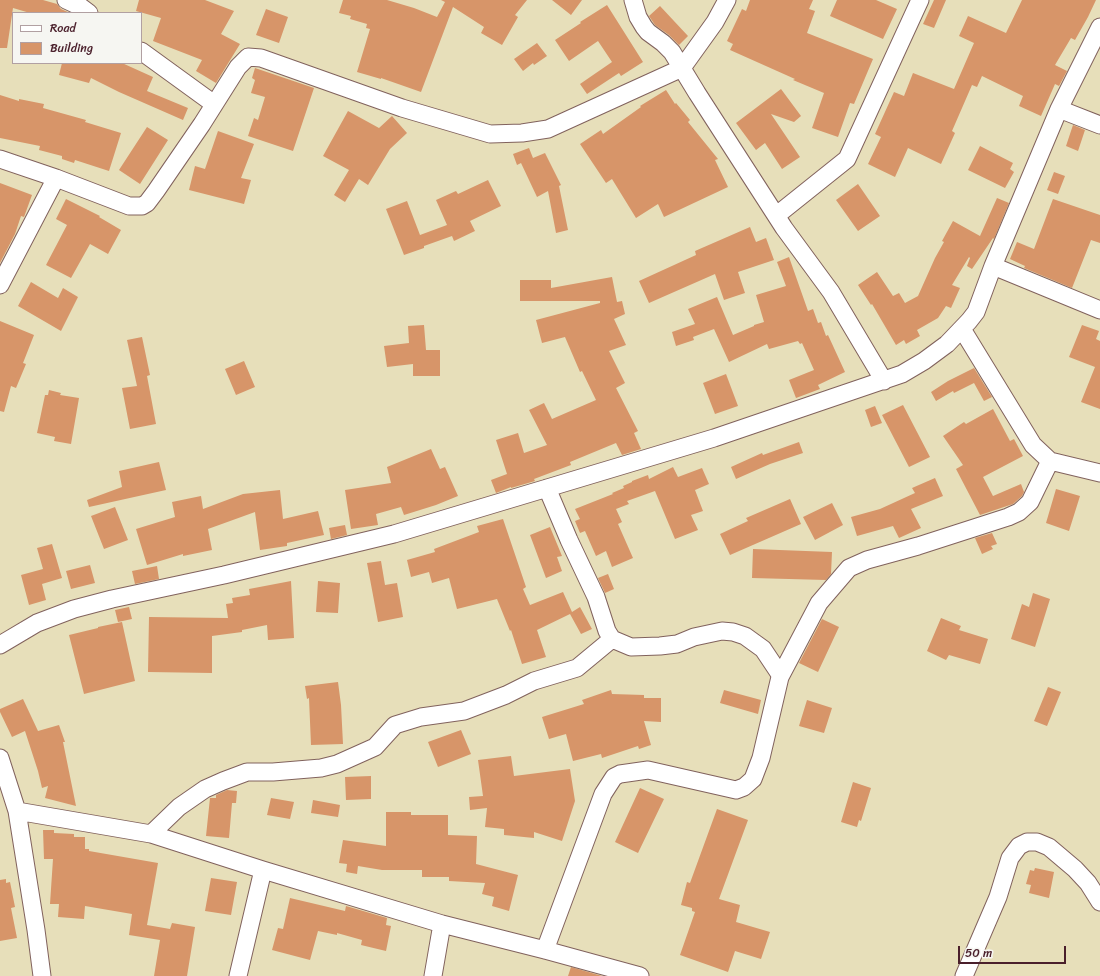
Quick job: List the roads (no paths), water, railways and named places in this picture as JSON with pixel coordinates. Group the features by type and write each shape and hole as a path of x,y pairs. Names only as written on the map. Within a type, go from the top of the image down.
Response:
{"street":[{"path":"66,0 88,12"},
{"path":"633,0 638,17 644,27 648,32 664,43 672,52 777,215 792,241 831,292 884,381"},
{"path":"0,159 56,178 129,206 142,206 147,203 156,191 238,67 248,57 261,58 402,108 490,134 522,134 548,129 682,68 715,22 727,0"},
{"path":"777,215 847,159 920,0"},
{"path":"0,645 37,623 74,609 394,534 714,438 902,374 924,361 947,344 976,312 993,266 1059,109 1100,27"},
{"path":"142,52 214,104"},
{"path":"1059,109 1100,125"},
{"path":"0,285 56,178"},
{"path":"993,266 1100,310"},
{"path":"962,329 1033,445 1050,461 1100,473"},
{"path":"545,950 603,794 611,781 620,774 648,770 736,790 744,787 752,779 761,758 780,677 819,603 849,568 867,560 918,546 1008,517 1019,512 1030,502 1050,461"},
{"path":"547,488 569,540 596,597 607,631 612,639 631,646 660,646 676,644 694,636 722,630 733,632 745,636 763,649 779,673 780,677"},
{"path":"151,834 179,807 205,789 223,781 247,772 273,772 321,768 337,764 375,747 395,725 421,717 464,711 506,695 534,681 577,668 612,639"},
{"path":"0,758 17,811 42,976"},
{"path":"17,811 151,834 263,870 442,924 640,976"},
{"path":"964,976 998,897 1010,858 1019,846 1027,842 1037,842 1050,847 1076,869 1100,902"},
{"path":"238,976 263,870"},
{"path":"433,976 442,924"}]}
